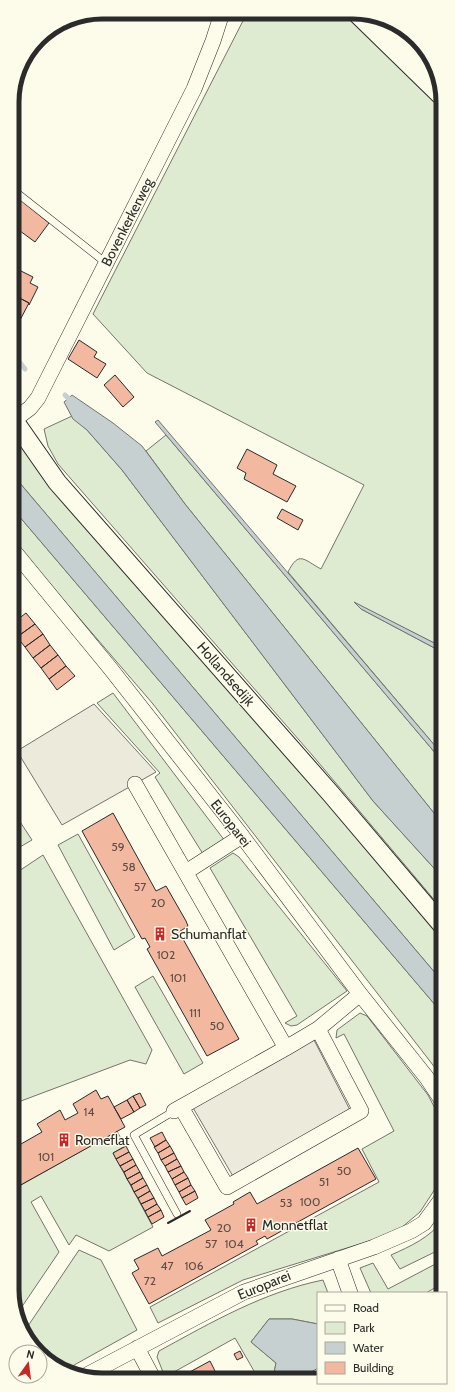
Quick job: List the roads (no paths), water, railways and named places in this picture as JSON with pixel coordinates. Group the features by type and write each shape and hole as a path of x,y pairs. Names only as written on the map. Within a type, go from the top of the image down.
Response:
{"highway":[{"path":"367,21 434,86"}],"street":[{"name":"Bovenkerkerweg","path":"19,416 30,408 38,398 194,90 220,19"},
{"name":"Hollandsedijk","path":"19,428 57,482 325,788 436,918"},
{"name":"Europarei","path":"19,557 110,668 242,836 360,994 427,1078 436,1092"},
{"path":"135,784 286,1048"},
{"path":"186,872 242,836"},
{"path":"318,1028 361,1111 227,1187 178,1109 286,1048 318,1028 360,994"},
{"name":"Europarei","path":"92,1372 244,1292 338,1259 417,1228 424,1223 436,1207"},
{"path":"338,1259 350,1292"},
{"path":"136,1348 150,1373"}],"lane":[{"path":"19,195 106,263"},
{"path":"177,1214 134,1135 178,1109"}],"water":[{"path":"72,395 113,423 142,446 185,504 436,816 436,870 373,801 122,470 87,430 73,419 64,402"},
{"path":"158,420 436,747 436,754 155,422"},
{"path":"19,482 436,974 436,1006 19,516"},
{"path":"354,602 436,644 436,649 361,609"},
{"path":"269,1319 292,1319 317,1324 317,1369 310,1373 274,1373 276,1363 251,1342"}],"waterway":[{"path":"19,362 25,369"},
{"path":"65,395 73,403"}],"place":[{"name":"Schumanflat","path":"160,934"},
{"name":"Romeflat","path":"64,1140"},
{"name":"Monnetflat","path":"251,1225"}]}
